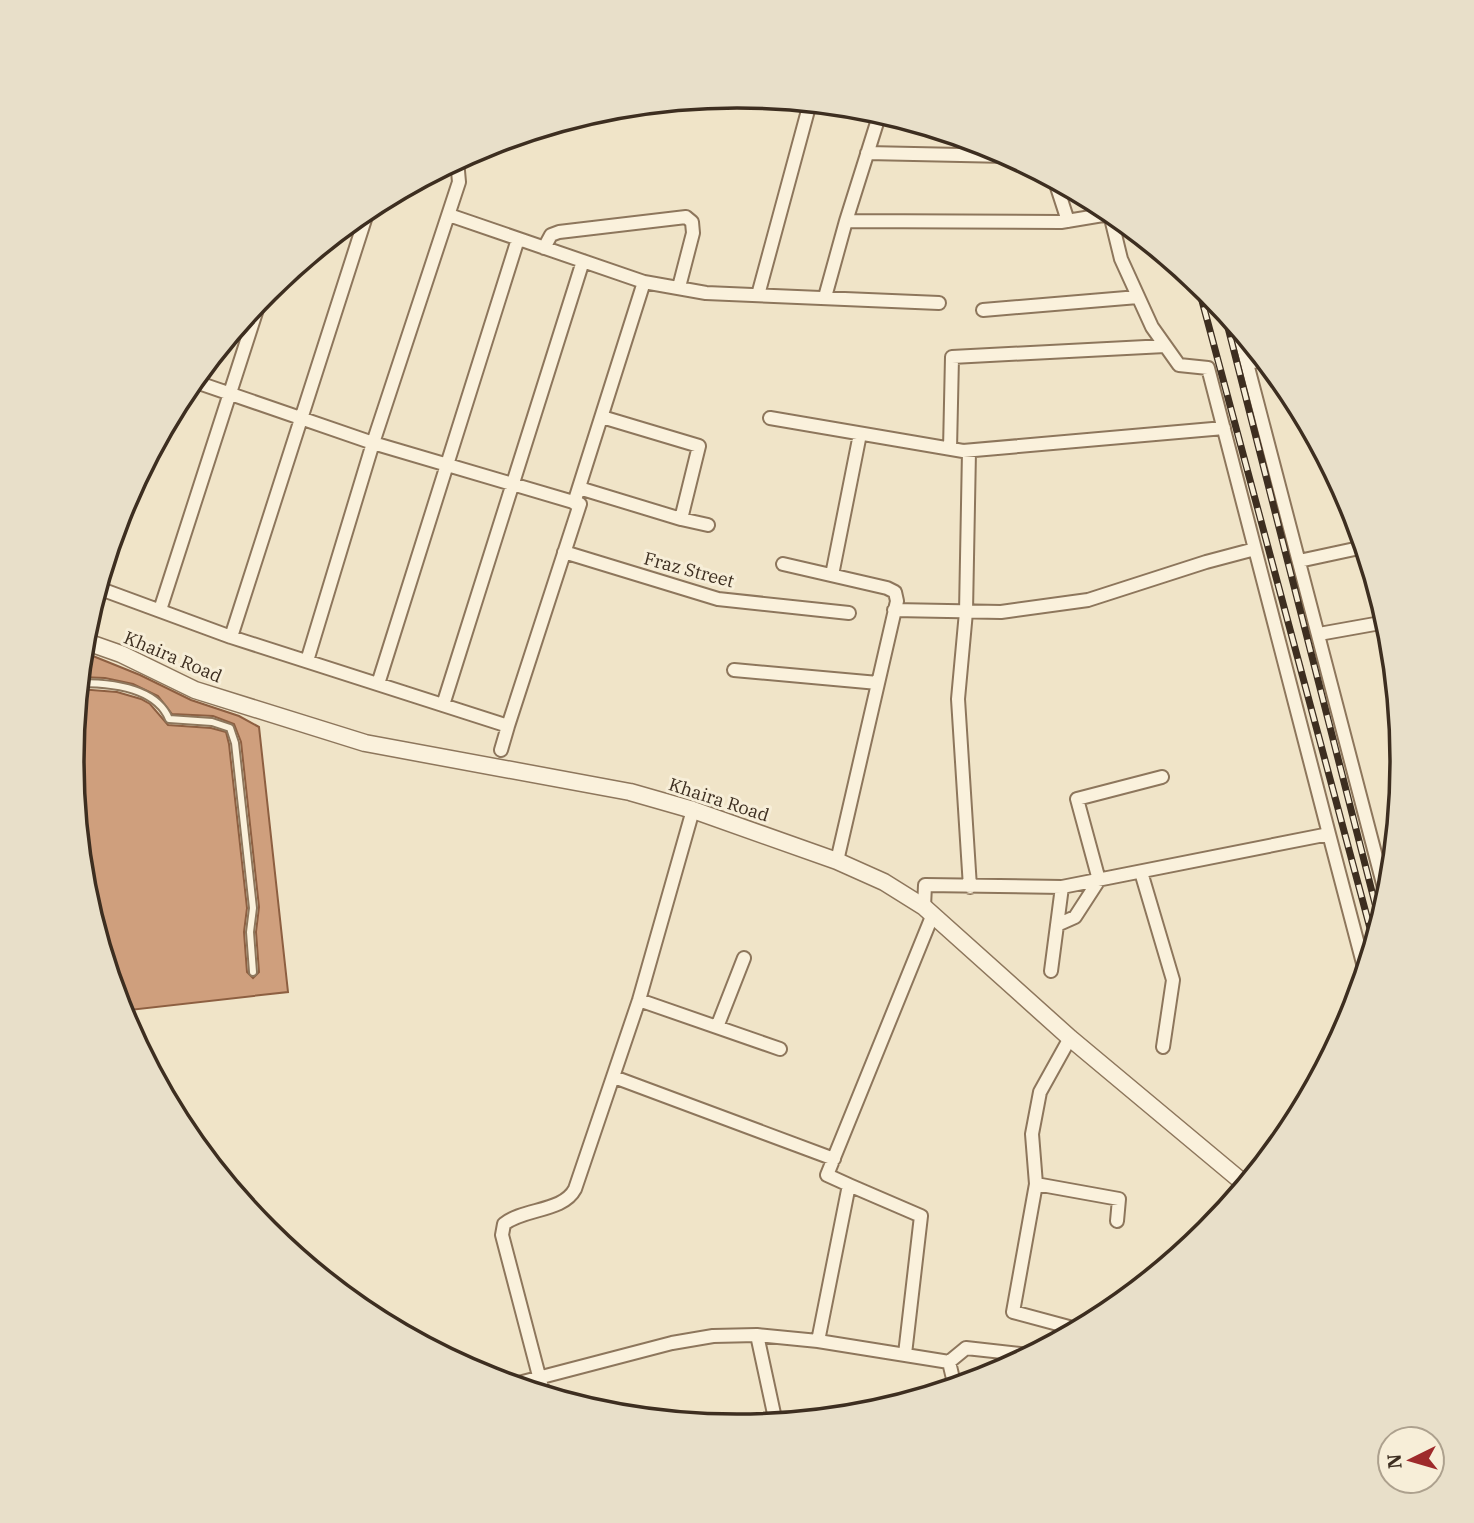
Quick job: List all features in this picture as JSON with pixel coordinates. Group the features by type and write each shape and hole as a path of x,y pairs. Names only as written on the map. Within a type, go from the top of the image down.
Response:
{"street":[{"path":"758,295 807,113"},
{"path":"825,298 876,124"},
{"path":"867,153 980,155"},
{"path":"307,662 373,443 449,215 459,182 458,171"},
{"path":"1059,193 1068,220"},
{"path":"449,215 645,282 706,293 939,303"},
{"path":"846,221 1068,220 1094,215"},
{"path":"544,248 551,235 559,232 686,217 692,222 693,233 679,287"},
{"path":"232,637 363,227"},
{"path":"1113,228 1121,259 1152,327 1179,365 1208,368 1361,954"},
{"path":"378,684 519,239"},
{"path":"443,705 583,261"},
{"path":"575,503 645,282"},
{"path":"983,310 1138,297"},
{"path":"160,610 252,325"},
{"path":"950,449 952,357 1165,346"},
{"path":"1244,350 1380,872"},
{"path":"1247,363 1253,362"},
{"path":"204,385 301,420 580,505 501,750"},
{"path":"602,417 699,446 681,519"},
{"path":"770,418 969,451 1224,428"},
{"path":"832,575 860,434"},
{"path":"969,451 966,612 958,699 970,887"},
{"path":"579,488 708,525"},
{"path":"894,610 1001,612 1088,600 1255,548"},
{"path":"1299,561 1354,549"},
{"name":"Fraz Street","path":"564,552 718,599 849,613"},
{"path":"783,564 895,592 897,601 837,861"},
{"path":"106,591 232,637 508,726"},
{"path":"1319,635 1375,624"},
{"name":"Khaira Road","path":"95,645 121,654 195,690 365,743 630,792 694,810 837,861 884,882 928,910 1070,1038 1239,1179"},
{"path":"734,670 878,683"},
{"path":"1057,925 1075,917 1099,880 1077,799 1161,777"},
{"path":"541,1384 502,1236 504,1224 514,1216 563,1202 571,1197 639,1000 694,810"},
{"path":"905,1354 921,1216 827,1175 928,910 925,885 1062,887 1329,834"},
{"path":"1141,872 1172,980 1163,1047"},
{"path":"1051,971 1062,887"},
{"path":"717,1027 744,958"},
{"path":"639,1000 780,1049"},
{"path":"1065,1326 1013,1312 1036,1184 1032,1133 1040,1092 1070,1038"},
{"path":"614,1077 834,1159"},
{"path":"1036,1184 1119,1199 1117,1221"},
{"path":"818,1341 849,1185"},
{"path":"757,1335 774,1413"},
{"path":"529,1381 672,1343 713,1336 757,1335 818,1341 949,1362 966,1348 1013,1353"},
{"path":"949,1362 953,1378"}],"lane":[{"path":"89,684 132,690 161,705 169,719 212,722 230,728 235,743 253,908 250,932 253,972"}],"building":[{"path":"93,656 191,700 239,716 259,727 288,992 133,1010 106,931 90,847 84,762 88,690 117,692 141,699 150,704 168,725 211,728 226,732 247,908 244,932 247,972 253,978 259,972 256,932 259,907 241,742 234,724 213,716 172,714 158,696 133,684 90,677"}],"railway":[{"path":"1203,304 1369,925"},
{"path":"1229,333 1374,901"}]}
